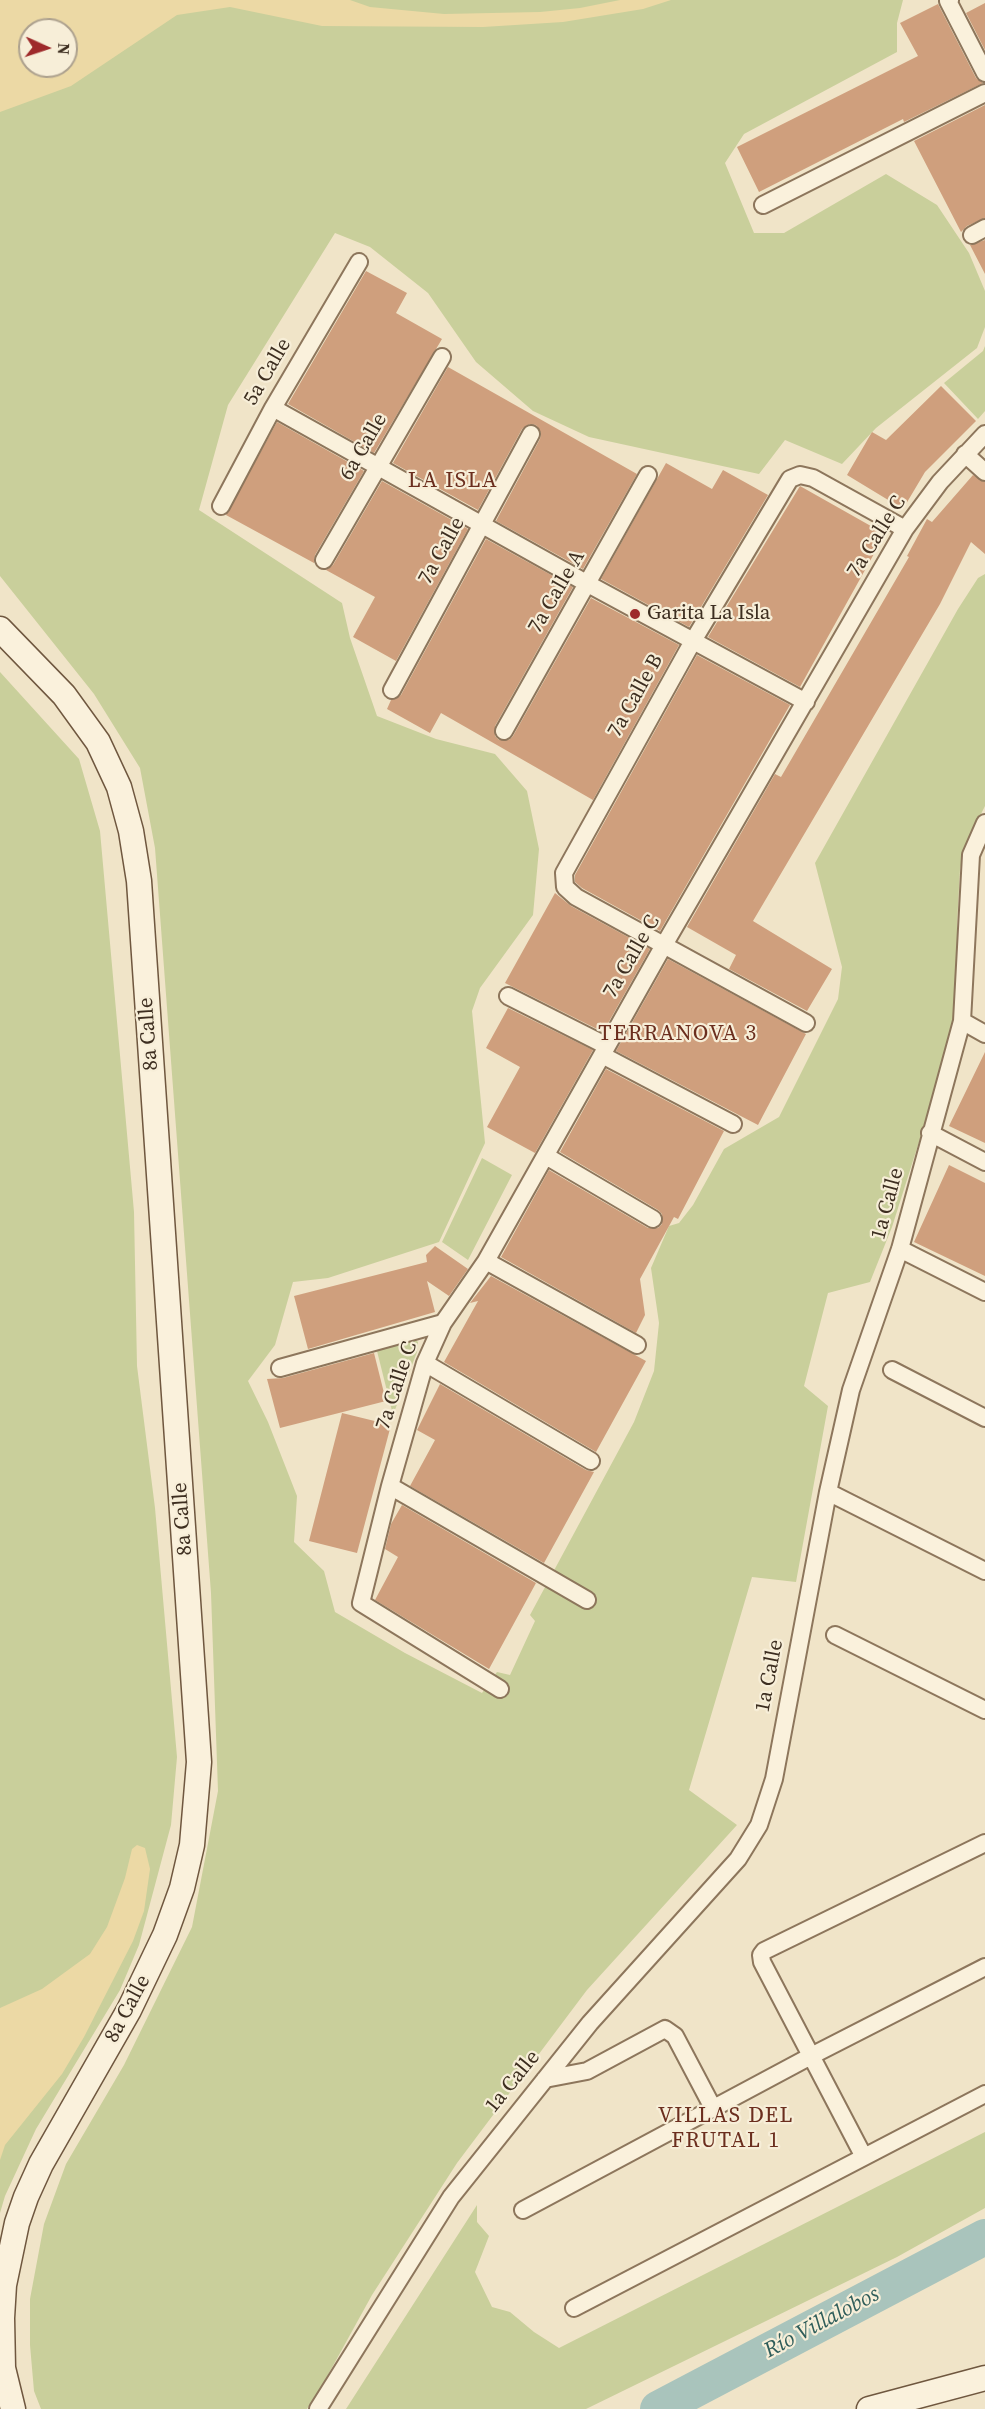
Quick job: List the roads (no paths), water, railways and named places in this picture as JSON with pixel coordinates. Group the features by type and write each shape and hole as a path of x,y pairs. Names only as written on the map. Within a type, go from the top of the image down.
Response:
{"main road":[{"name":"8a Calle","path":"0,629 64,695 98,742 119,787 131,831 140,893 199,1762 196,1822 188,1865 165,1935 129,2010 41,2164 17,2223 4,2285 2,2318 3,2368 13,2409"},
{"path":"869,2409 985,2378"}],"street":[{"path":"950,0 948,1 985,73"},
{"path":"763,205 985,93"},
{"name":"5a Calle","path":"221,506 273,408 359,262"},
{"name":"6a Calle","path":"324,561 442,357"},
{"path":"273,408 588,584 806,702"},
{"name":"7a Calle","path":"392,690 531,434"},
{"name":"7a Calle C","path":"500,1689 361,1604 390,1486 425,1363 443,1323 486,1260 664,945 905,529 935,488 985,434"},
{"path":"965,454 985,472"},
{"name":"7a Calle A","path":"504,731 648,475"},
{"name":"7a Calle B","path":"664,945 576,897 568,890 564,882 568,864 693,641 786,484 796,475 813,478 905,529"},
{"name":"1a Calle","path":"318,2409 451,2197 590,2023 738,1859 759,1825 774,1779 828,1492 850,1389 900,1249 962,1021 970,909 971,855 985,823"},
{"path":"970,909 985,917"},
{"path":"664,945 806,1023"},
{"path":"508,996 733,1124"},
{"path":"962,1021 985,1034"},
{"path":"930,1133 985,1162"},
{"path":"546,1156 653,1219"},
{"path":"900,1249 985,1292"},
{"path":"486,1260 637,1345"},
{"path":"280,1368 443,1323"},
{"path":"425,1363 591,1461"},
{"path":"892,1370 985,1418"},
{"path":"390,1486 587,1600"},
{"path":"828,1492 985,1571"},
{"path":"835,1635 985,1710"},
{"path":"864,2157 762,1962 762,1952 985,1843"},
{"path":"524,2210 811,2056 985,1967"},
{"path":"545,2079 587,2071 665,2029 675,2036 713,2108"},
{"path":"573,2308 985,2094"}],"waterway":[{"name":"Río Villalobos","path":"658,2409 985,2237"}],"place":[{"name":"Garita La Isla","path":"635,614"}],"district":[{"name":"LA ISLA","path":"453,481"},
{"name":"TERRANOVA 3","path":"678,1034"},
{"name":"VILLAS DEL FRUTAL 1","path":"726,2128"}]}
